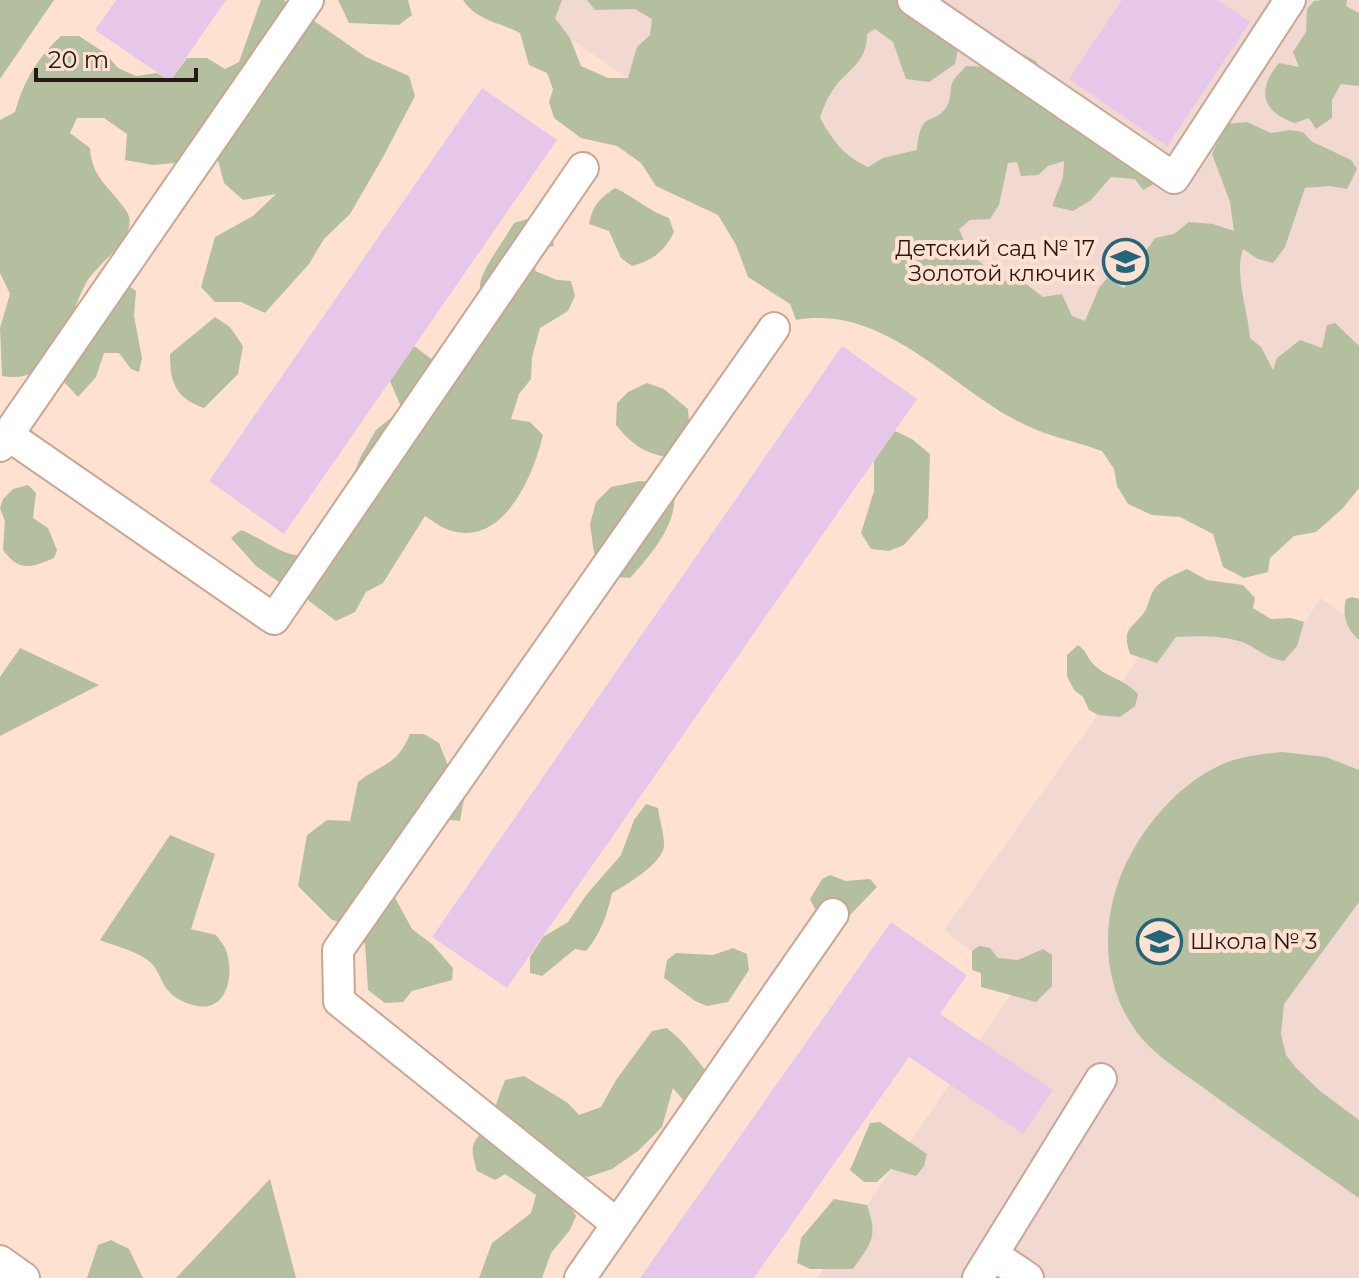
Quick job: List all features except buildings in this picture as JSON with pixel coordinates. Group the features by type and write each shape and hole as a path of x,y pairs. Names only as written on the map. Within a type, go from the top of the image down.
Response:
{"lane":[{"path":"308,0 4,440 274,619 583,168"},
{"path":"913,0 1174,178 1290,0"},
{"path":"617,1224 339,1001 338,950 774,328"},
{"path":"580,1278 833,914"},
{"path":"1028,1278 986,1267 1101,1079"},
{"path":"0,1261 24,1278"}],"shaded area":[{"name":"Детский сад № 17 Золотой ключик","path":"514,0 1359,0 1359,444 1294,536"},
{"name":"Школа № 3","path":"1189,587 1285,651 1321,598 1359,626 1359,1278 817,1278 1017,986 944,930"}],"green space":[{"path":"0,0 54,0 0,79"},
{"path":"261,0 284,0 366,57 409,76 415,96 350,214 324,239 309,264 265,313 241,302 215,302 201,287 215,237 253,216 276,194 243,200 224,183 212,138 196,132 186,152 175,163 153,165 125,160 127,134 104,118 77,118 70,133 90,148 99,176 127,212 130,221 123,240 86,283 69,323 107,314 121,298 117,286 123,282 136,291 134,316 142,358 139,372 131,369 119,353 104,353 96,377 78,397 64,382 46,370 16,377 2,376 0,328 10,294 0,273 0,120 15,112 27,80 38,62 61,36 79,36 105,53 118,68 136,76 157,73 170,81 187,58 207,58 225,69 239,62"},
{"path":"338,0 408,0 412,15 399,25 349,23"},
{"path":"463,0 562,0 555,18 570,38 581,66 608,78 628,78 637,47 650,35 652,19 635,9 595,10 587,0 906,0 945,28 958,49 955,64 929,82 906,79 893,42 875,29 867,34 862,56 832,91 820,118 840,147 868,167 883,158 917,150 922,128 947,106 953,81 966,66 988,67 1022,54 1036,61 1044,76 1059,79 1071,93 1113,156 1129,148 1159,181 1143,190 1135,179 1111,177 1091,200 1073,211 1052,206 1063,178 1064,161 1048,166 1038,175 1021,176 1017,162 1008,163 999,205 990,219 970,220 959,229 969,253 1003,281 1022,281 1043,297 1062,294 1072,316 1085,321 1099,288 1107,278 1124,288 1140,271 1145,252 1155,238 1174,234 1189,222 1213,224 1234,231 1230,202 1212,154 1226,124 1247,122 1271,133 1290,130 1303,132 1311,141 1351,160 1357,169 1347,189 1330,186 1305,188 1285,247 1273,263 1258,259 1243,249 1240,270 1242,293 1250,338 1261,347 1273,370 1277,358 1300,340 1322,348 1327,325 1335,323 1359,346 1359,488 1343,508 1316,532 1294,536 1270,558 1268,572 1244,578 1223,567 1213,534 1180,517 1152,515 1128,504 1117,486 1114,469 1102,451 1045,433 1010,417 883,334 855,323 827,318 796,320 790,304 748,277 736,245 718,215 656,186 641,163 617,146 581,138 554,118 549,102 553,89 547,73 529,65 520,33 482,17"},
{"path":"1347,0 1346,6 1359,13 1359,86 1341,84 1332,100 1332,118 1316,129 1309,118 1295,123 1275,113 1269,106 1265,91 1279,63 1299,67 1293,52 1306,32 1307,9 1314,1"},
{"path":"615,188 669,218 674,232 657,254 632,266 621,258 609,231 589,224 598,203"},
{"path":"534,217 547,221 554,246 539,249 535,271 557,280 571,281 575,296 568,311 540,328 532,357 531,379 519,394 511,419 530,422 543,435 523,489 499,520 483,530 466,533 446,529 425,516 383,583 366,592 355,612 336,621 309,601 300,581 283,585 256,566 231,538 241,530 279,550 304,556 349,486 376,430 402,409 390,381 414,346 433,360 467,312 485,311 480,285 484,271 514,223"},
{"path":"215,317 230,327 243,346 238,374 204,408 186,399 176,388 170,354"},
{"path":"647,383 664,389 688,409 691,446 682,459 645,450 616,425 617,403 628,392"},
{"path":"895,431 912,439 930,454 928,518 904,545 889,551 871,549 861,533 874,491 874,461"},
{"path":"640,481 664,484 674,493 672,516 654,550 630,578 616,577 594,553 590,524 596,502 611,487"},
{"path":"28,485 36,493 33,518 48,528 57,550 54,558 26,566 14,562 3,550 5,521 0,508 3,499 13,489"},
{"path":"1187,569 1207,580 1243,585 1255,598 1253,608 1271,619 1291,618 1304,622 1297,646 1284,661 1234,640 1209,636 1176,637 1157,663 1130,654 1127,634 1145,611 1153,590 1166,579"},
{"path":"1346,599 1359,599 1359,640 1348,626 1345,616"},
{"path":"1078,645 1094,665 1138,694 1135,706 1120,717 1098,715 1089,710 1067,676 1067,655"},
{"path":"20,648 99,685 0,736 0,677"},
{"path":"410,734 424,734 439,743 447,763 449,781 465,793 460,821 442,819 386,881 412,929 432,944 453,968 452,980 412,991 403,1002 385,1003 368,990 365,944 355,925 332,920 298,886 307,835 327,820 350,821 358,782 394,758"},
{"path":"1282,752 1326,757 1359,770 1359,902 1284,1004 1281,1034 1286,1055 1296,1068 1320,1091 1359,1120 1359,1198 1147,1044 1121,1005 1109,962 1110,916 1115,894 1132,852 1151,823 1188,785 1218,766 1246,757"},
{"path":"646,804 658,808 664,838 662,853 642,873 612,893 603,924 586,951 575,949 542,976 530,973 530,957 543,937 568,922 587,894 621,855 634,820"},
{"path":"170,835 215,854 191,929 216,935 226,950 229,971 226,991 221,999 205,1007 181,1001 173,995 146,959 100,940"},
{"path":"830,875 846,881 870,879 877,887 829,937 810,899 822,879"},
{"path":"979,946 990,948 998,958 1018,960 1043,949 1052,955 1052,986 1036,1002 981,987 981,973 972,970 972,951"},
{"path":"733,948 747,954 749,970 728,1002 707,1006 664,978 667,960 676,953 713,955"},
{"path":"667,1028 716,1081 689,1107 673,1088 662,1127 638,1151 612,1169 588,1177 564,1171 564,1194 576,1216 570,1230 551,1253 542,1278 479,1278 492,1243 531,1213 536,1195 505,1174 495,1180 477,1171 474,1160 473,1146 491,1118 505,1080 524,1076 568,1103 579,1115 601,1107 616,1080 652,1031"},
{"path":"880,1122 927,1154 924,1166 916,1176 891,1169 877,1182 864,1182 850,1170 870,1123"},
{"path":"270,1179 296,1278 176,1278"},
{"path":"834,1199 867,1205 872,1225 871,1239 853,1269 810,1269 797,1263 801,1238"},
{"path":"111,1240 129,1249 143,1278 87,1278 98,1245"}],"place":[{"name":"Детский сад № 17 Золотой ключик","path":"1126,261"},
{"name":"Школа № 3","path":"1159,941"}]}
